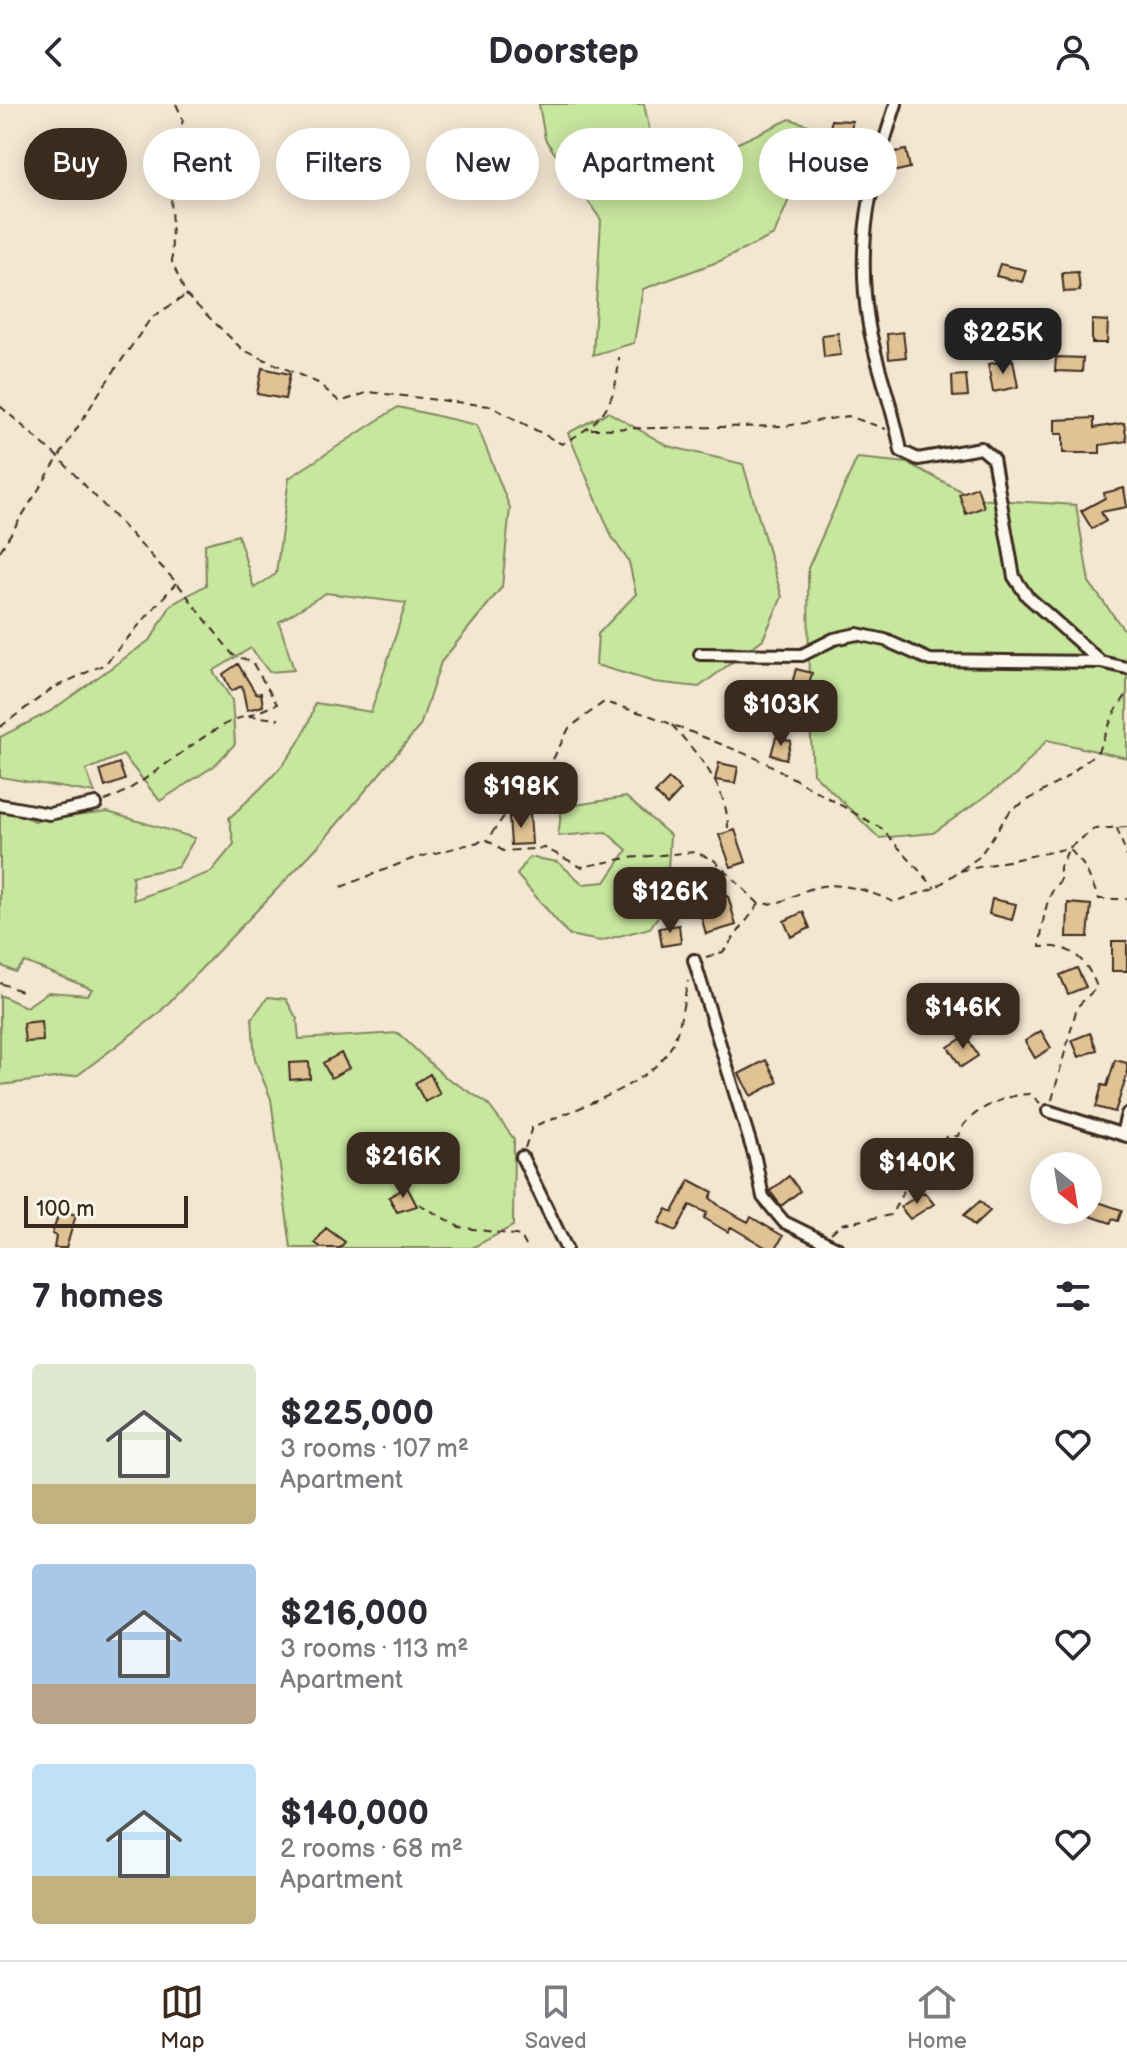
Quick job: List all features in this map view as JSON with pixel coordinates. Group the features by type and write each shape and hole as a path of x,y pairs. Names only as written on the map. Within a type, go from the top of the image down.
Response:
{"street":[{"path":"896,104 871,180 864,261 870,329 901,451 908,457 988,450 993,458 1014,577 1035,604 1101,662"},
{"path":"700,654 802,655 834,639 857,634 885,640 930,660 1101,662 1127,668"},
{"path":"0,805 49,814 96,804"},
{"path":"694,960 755,1158 763,1197 784,1222 837,1248"},
{"path":"1048,1111 1124,1135 1127,1114"},
{"path":"522,1157 566,1248"}],"path":[{"path":"176,104 183,119 171,181 172,262 186,295 243,350 318,383 340,402 369,392 490,406 562,444 590,429 617,390 619,357"},
{"path":"0,551 151,318 186,295"},
{"path":"0,406 59,458 177,583 233,655 252,662 265,679 277,704 228,723 121,795 96,804"},
{"path":"590,429 786,426 848,416 898,433"},
{"path":"0,727 53,688 105,664 177,583"},
{"path":"487,840 503,851 545,848 581,867 628,858 695,852 714,860 759,904 779,905 823,885 871,892 893,902 935,888 979,857 1011,810 1064,779 1098,751 1115,712 1127,694"},
{"path":"341,887 412,859 487,840 517,798 548,769 569,728 604,702 671,724 763,761 881,828 935,888"},
{"path":"248,716 279,719"},
{"path":"671,724 703,762 717,787 728,808 728,829"},
{"path":"1117,827 1127,857"},
{"path":"959,871 1069,848 1094,829 1127,827"},
{"path":"1069,848 1085,867 1099,899 1127,899"},
{"path":"821,1242 841,1224 891,1215 912,1175 947,1137 958,1136 960,1128 987,1107 1030,1094 1048,1111 1077,1007 1097,987 1089,965 1069,949 1040,947 1042,920 1052,889 1060,881 1060,867 1069,848"},
{"path":"522,1157 532,1127 604,1096 653,1069 671,1047 694,960 723,952 759,904"},
{"path":"0,983 26,993"},
{"path":"419,1204 459,1227 521,1236 527,1248"}],"green space":[{"path":"539,104 644,104 649,128 555,128 555,153 545,139"},
{"path":"790,119 810,128 771,128"},
{"path":"759,133 759,200 789,200 774,235 720,261 643,289 634,343 593,355 601,220 587,200 743,200 743,141"},
{"path":"398,407 477,425 510,508 502,587 441,662 420,726 322,842 158,1014 78,1075 0,1085 0,995 26,1007 48,992 88,995 92,989 25,962 15,972 0,965 0,807 35,821 108,812 195,838 178,867 132,876 134,900 211,872 234,844 229,818 269,780 292,752 302,737 315,703 371,712 406,603 326,593 279,622 294,670 269,672 251,648 213,671 232,700 235,744 214,766 160,801 123,755 86,770 95,793 0,777 0,737 51,711 151,639 171,605 206,585 205,544 238,535 254,588 276,574 289,478"},
{"path":"608,412 668,446 743,464 782,597 763,639 699,687 654,682 596,665 598,634 636,594 629,562 612,537 568,433"},
{"path":"857,458 908,463 976,499 1076,505 1089,582 1127,634 1127,758 1047,740 1016,775 933,833 879,838 813,773 808,568"},
{"path":"626,797 670,835 666,905 650,928 600,941 569,935 517,875 529,857 558,862 583,884 605,882 627,850 606,832 558,836 562,807"},
{"path":"268,997 286,999 297,1019 299,1039 398,1033 444,1076 487,1103 514,1139 513,1226 472,1248 291,1248 271,1099 255,1060 252,1018"}],"building":[{"path":"831,120 852,121 852,128 831,128"},
{"path":"906,150 910,168 897,171 897,152"},
{"path":"1000,264 1026,270 1022,282 996,276"},
{"path":"1078,272 1080,291 1064,292 1062,273"},
{"path":"1019,319 1046,322 1045,343 1017,342"},
{"path":"1092,320 1108,321 1107,343 1092,343"},
{"path":"903,332 906,357 889,359 887,334"},
{"path":"838,333 841,355 824,357 822,335"},
{"path":"1056,357 1083,358 1082,372 1055,371"},
{"path":"1013,360 1018,387 993,392 988,364"},
{"path":"262,368 290,374 285,399 257,394"},
{"path":"966,375 968,396 953,397 952,376"},
{"path":"1094,418 1094,428 1124,423 1127,441 1100,445 1100,453 1063,453 1063,434 1055,434 1055,420"},
{"path":"977,487 984,507 966,514 959,494"},
{"path":"1124,488 1127,507 1101,512 1106,521 1092,529 1081,511 1105,498 1104,493"},
{"path":"238,664 256,694 261,693 263,706 247,710 242,686 231,691 223,674"},
{"path":"796,669 812,673 806,695 790,691"},
{"path":"776,737 791,741 786,759 771,755"},
{"path":"119,763 125,780 105,787 100,770"},
{"path":"719,763 738,767 735,783 715,780"},
{"path":"669,779 681,790 667,805 655,793"},
{"path":"530,814 532,844 511,845 509,816"},
{"path":"735,830 746,862 731,867 719,835"},
{"path":"728,896 736,925 706,934 698,905"},
{"path":"992,899 1016,904 1012,920 989,914"},
{"path":"1068,903 1091,905 1088,937 1067,937"},
{"path":"803,912 810,928 791,937 784,921"},
{"path":"679,925 681,943 662,946 659,928"},
{"path":"1112,941 1127,941 1127,971 1112,971"},
{"path":"1077,968 1086,987 1068,994 1060,975"},
{"path":"41,1021 43,1041 25,1042 23,1023"},
{"path":"1041,1031 1051,1048 1035,1058 1025,1041"},
{"path":"1090,1033 1097,1050 1079,1057 1072,1040"},
{"path":"966,1036 978,1056 961,1067 948,1047"},
{"path":"341,1053 349,1068 331,1078 323,1063"},
{"path":"766,1060 778,1082 751,1096 739,1074"},
{"path":"1115,1060 1127,1063 1127,1075 1115,1112 1096,1107 1102,1085 1107,1086"},
{"path":"309,1062 310,1078 290,1080 289,1063"},
{"path":"430,1074 440,1094 425,1102 415,1083"},
{"path":"789,1176 800,1191 781,1206 770,1191"},
{"path":"690,1180 713,1192 710,1198 722,1208 748,1222 751,1217 783,1236 776,1248 767,1248 731,1227 728,1232 704,1218 707,1213 690,1205 676,1231 659,1223 667,1209 673,1212"},
{"path":"407,1187 417,1206 397,1212 389,1197"},
{"path":"924,1192 934,1204 910,1219 900,1207"},
{"path":"980,1201 990,1211 974,1226 964,1215"},
{"path":"1102,1203 1122,1210 1118,1221 1112,1219 1111,1223 1102,1220"},
{"path":"60,1210 76,1215 66,1248 54,1248 56,1236 52,1234"},
{"path":"326,1228 345,1242 340,1248 322,1248 315,1243"}]}
